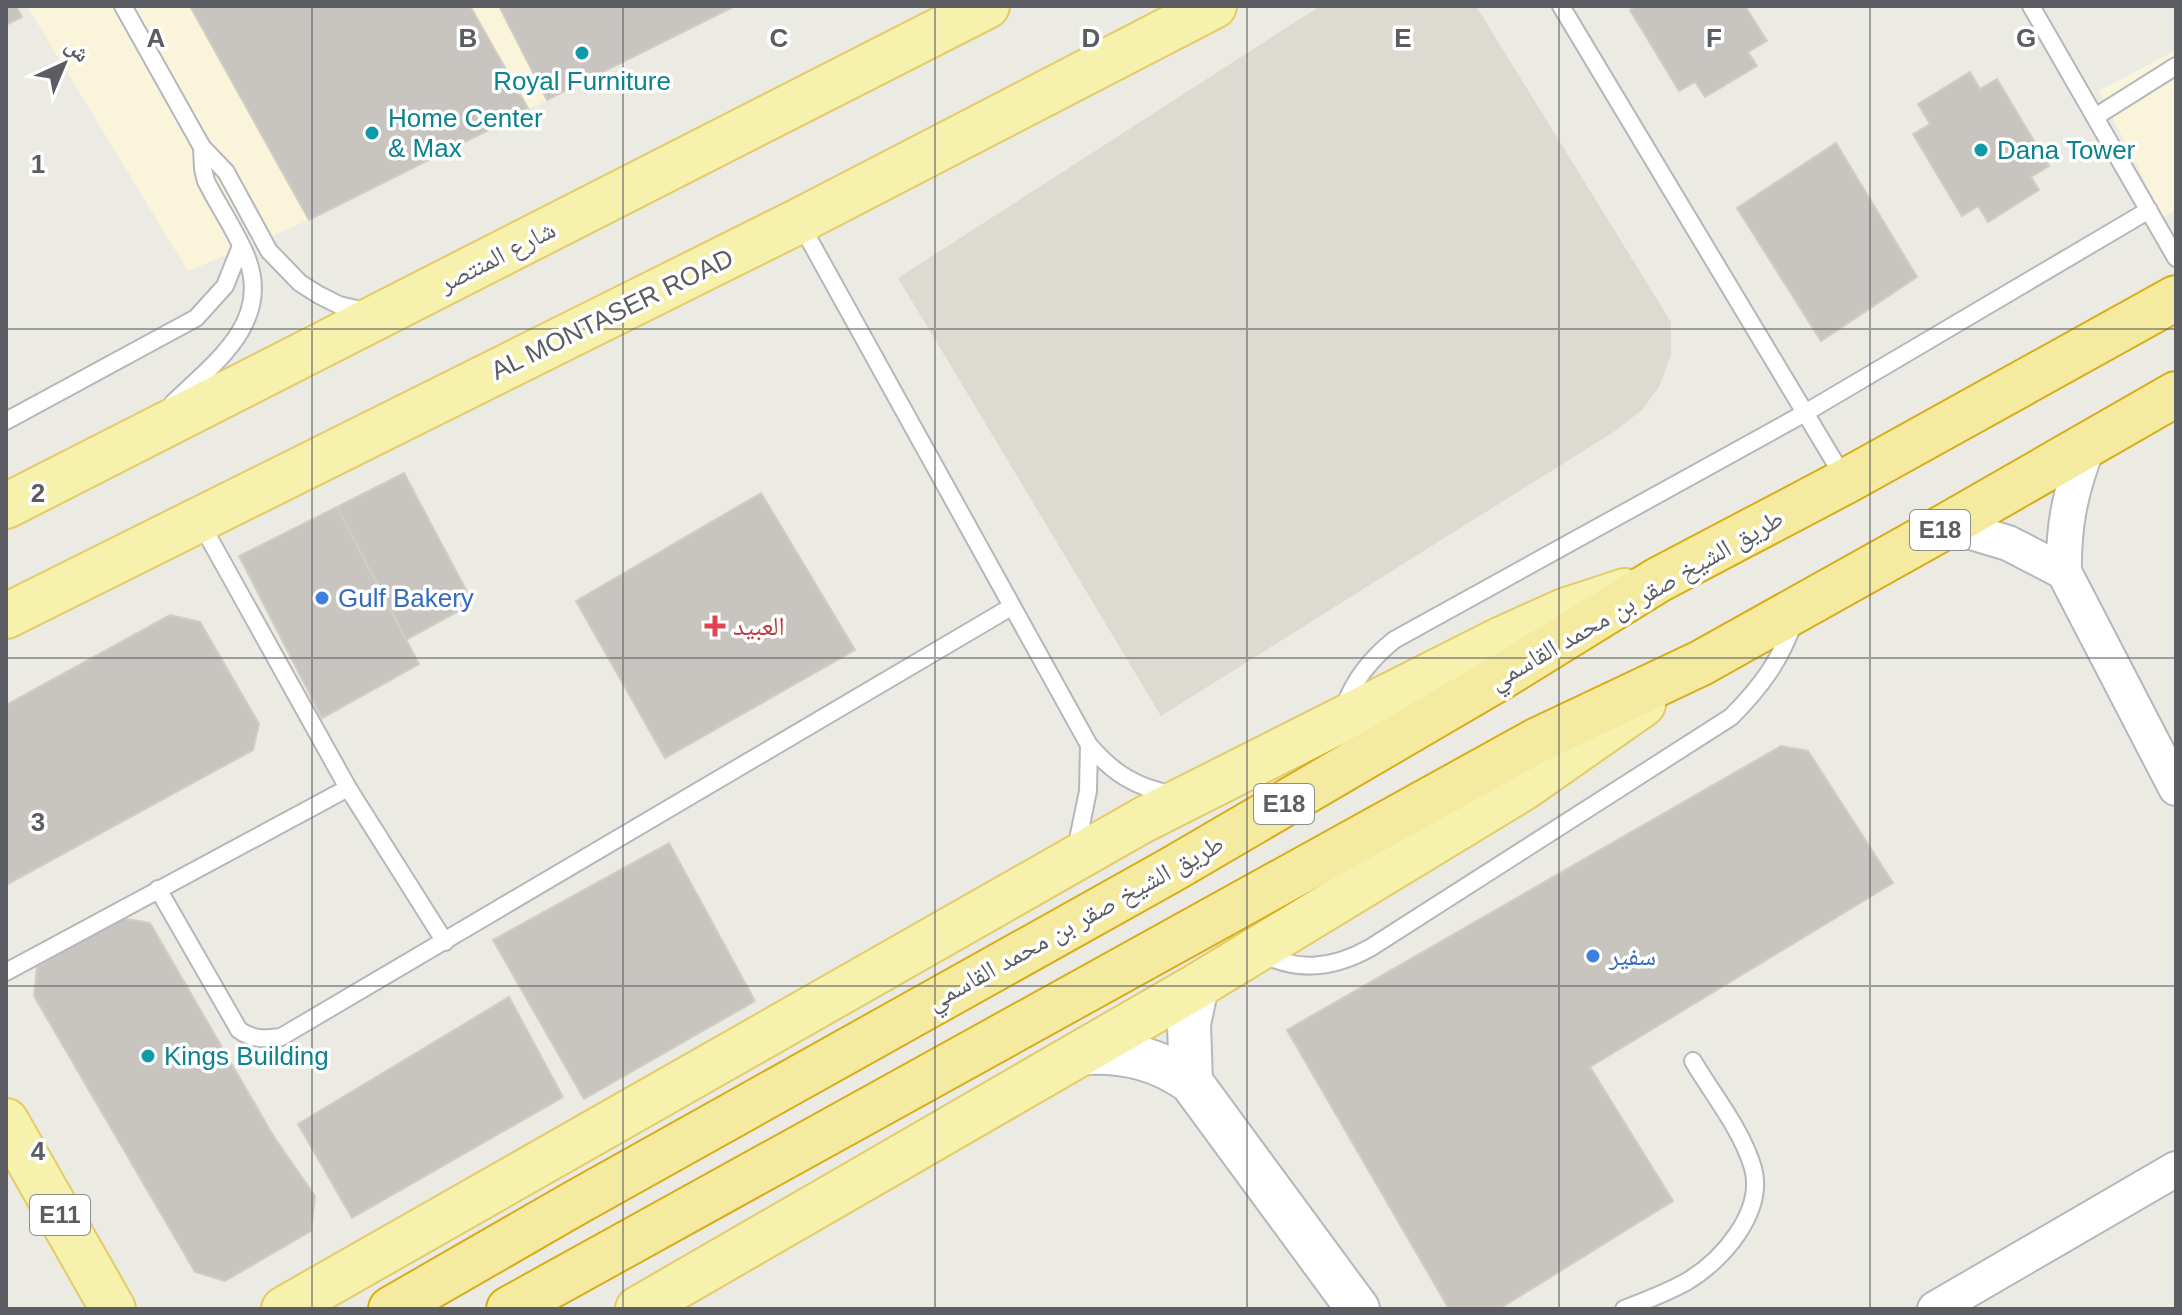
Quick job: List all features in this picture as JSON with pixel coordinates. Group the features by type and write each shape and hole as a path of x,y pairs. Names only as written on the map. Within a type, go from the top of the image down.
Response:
{"highway":[{"name":"طريق الشيخ صقر بن محمد القاسمي","path":"391,1309 1171,870 1501,677 1658,580 1846,481 2176,298"},
{"name":"E18","path":"509,1309 1536,741 1701,663 2176,394"}],"main road":[{"name":"شارع المنتصر","path":"6,506 987,6"},
{"name":"AL MONTASER ROAD","path":"14,617 198,518 799,221 1214,6"},
{"path":"6,491 49,483"},
{"path":"284,1309 1072,860 1194,794 1502,639 1564,611 1658,580"},
{"path":"638,1309 1085,1053 1523,788 1701,663"},
{"name":"E11","path":"6,1121 113,1309"},
{"path":"92,1271 145,1309"}],"street":[{"path":"2088,445 2068,506 2064,572 2174,781"},
{"path":"1948,525 2008,543 2064,572"},
{"path":"1191,1082 1189,1024 1197,986"},
{"path":"1085,1053 1107,1051 1152,1060 1191,1082 1358,1309"},
{"path":"1935,1309 2176,1169"}],"lane":[{"path":"123,6 202,147 226,172 264,244 283,268 300,283 339,305 383,314"},
{"path":"1561,6 1846,481"},
{"path":"2031,6 2176,258"},
{"path":"2095,117 2176,66"},
{"path":"136,439 243,332 252,304 253,289 247,259 206,181 202,147"},
{"path":"1340,721 1359,675 1394,640 1805,413 2149,210"},
{"path":"799,221 1089,745 1117,774 1135,784 1154,791 1194,794"},
{"path":"6,421 196,318 225,286 241,246"},
{"path":"198,518 348,788 445,942"},
{"path":"158,889 239,1030 249,1037 281,1037 1011,607"},
{"path":"1256,950 1274,960 1313,967 1334,964 1370,948 1731,717 1774,668 1798,609"},
{"path":"1072,860 1088,791 1089,745"},
{"path":"6,972 348,788"},
{"path":"1624,1309 1687,1281 1715,1260 1737,1234 1755,1198 1754,1171 1745,1146 1693,1061"}],"shaded area":[{"path":"27,6 735,6 309,220 188,271"},
{"path":"1320,6 1476,6 1671,322 1671,355 1659,387 1642,410 1615,431 1161,716 898,278"},
{"path":"2176,50 2176,210 2163,217 2099,91"}],"building":[{"path":"6,6 16,6 22,17 6,25"},
{"name":"Home Center & Max","path":"190,6 470,6 529,110 309,220"},
{"name":"Royal Furniture","path":"499,6 735,6 547,100"},
{"path":"1637,6 1745,6 1767,41 1748,52 1757,66 1705,97 1695,82 1679,91 1630,10"},
{"name":"Dana Tower","path":"1970,72 1980,89 1997,79 2049,166 2031,177 2039,190 1988,222 1978,206 1962,216 1913,134 1930,124 1918,104"},
{"path":"1836,143 1917,277 1821,341 1737,208"},
{"path":"404,473 473,603 406,640 337,507"},
{"name":"العبيد","path":"761,493 855,650 665,758 576,601"},
{"name":"Gulf Bakery","path":"337,507 419,664 322,718 239,556"},
{"path":"170,615 200,622 259,724 253,750 6,885 6,705"},
{"name":"سفير","path":"1781,746 1808,751 1893,883 1590,1067 1673,1201 1499,1309 1449,1309 1287,1030"},
{"path":"669,843 755,1001 584,1099 493,940"},
{"name":"Kings Building","path":"115,917 150,923 274,1137 315,1196 311,1231 225,1281 195,1272 34,996 37,967"},
{"path":"509,997 563,1097 352,1218 298,1124"}],"place":[{"name":"Royal Furniture","path":"582,53"},
{"name":"Home Center & Max","path":"372,133"},
{"name":"Dana Tower","path":"1981,150"},
{"name":"Gulf Bakery","path":"322,598"},
{"name":"العبيد","path":"715,626"},
{"name":"سفير","path":"1593,956"},
{"name":"Kings Building","path":"148,1056"}]}
